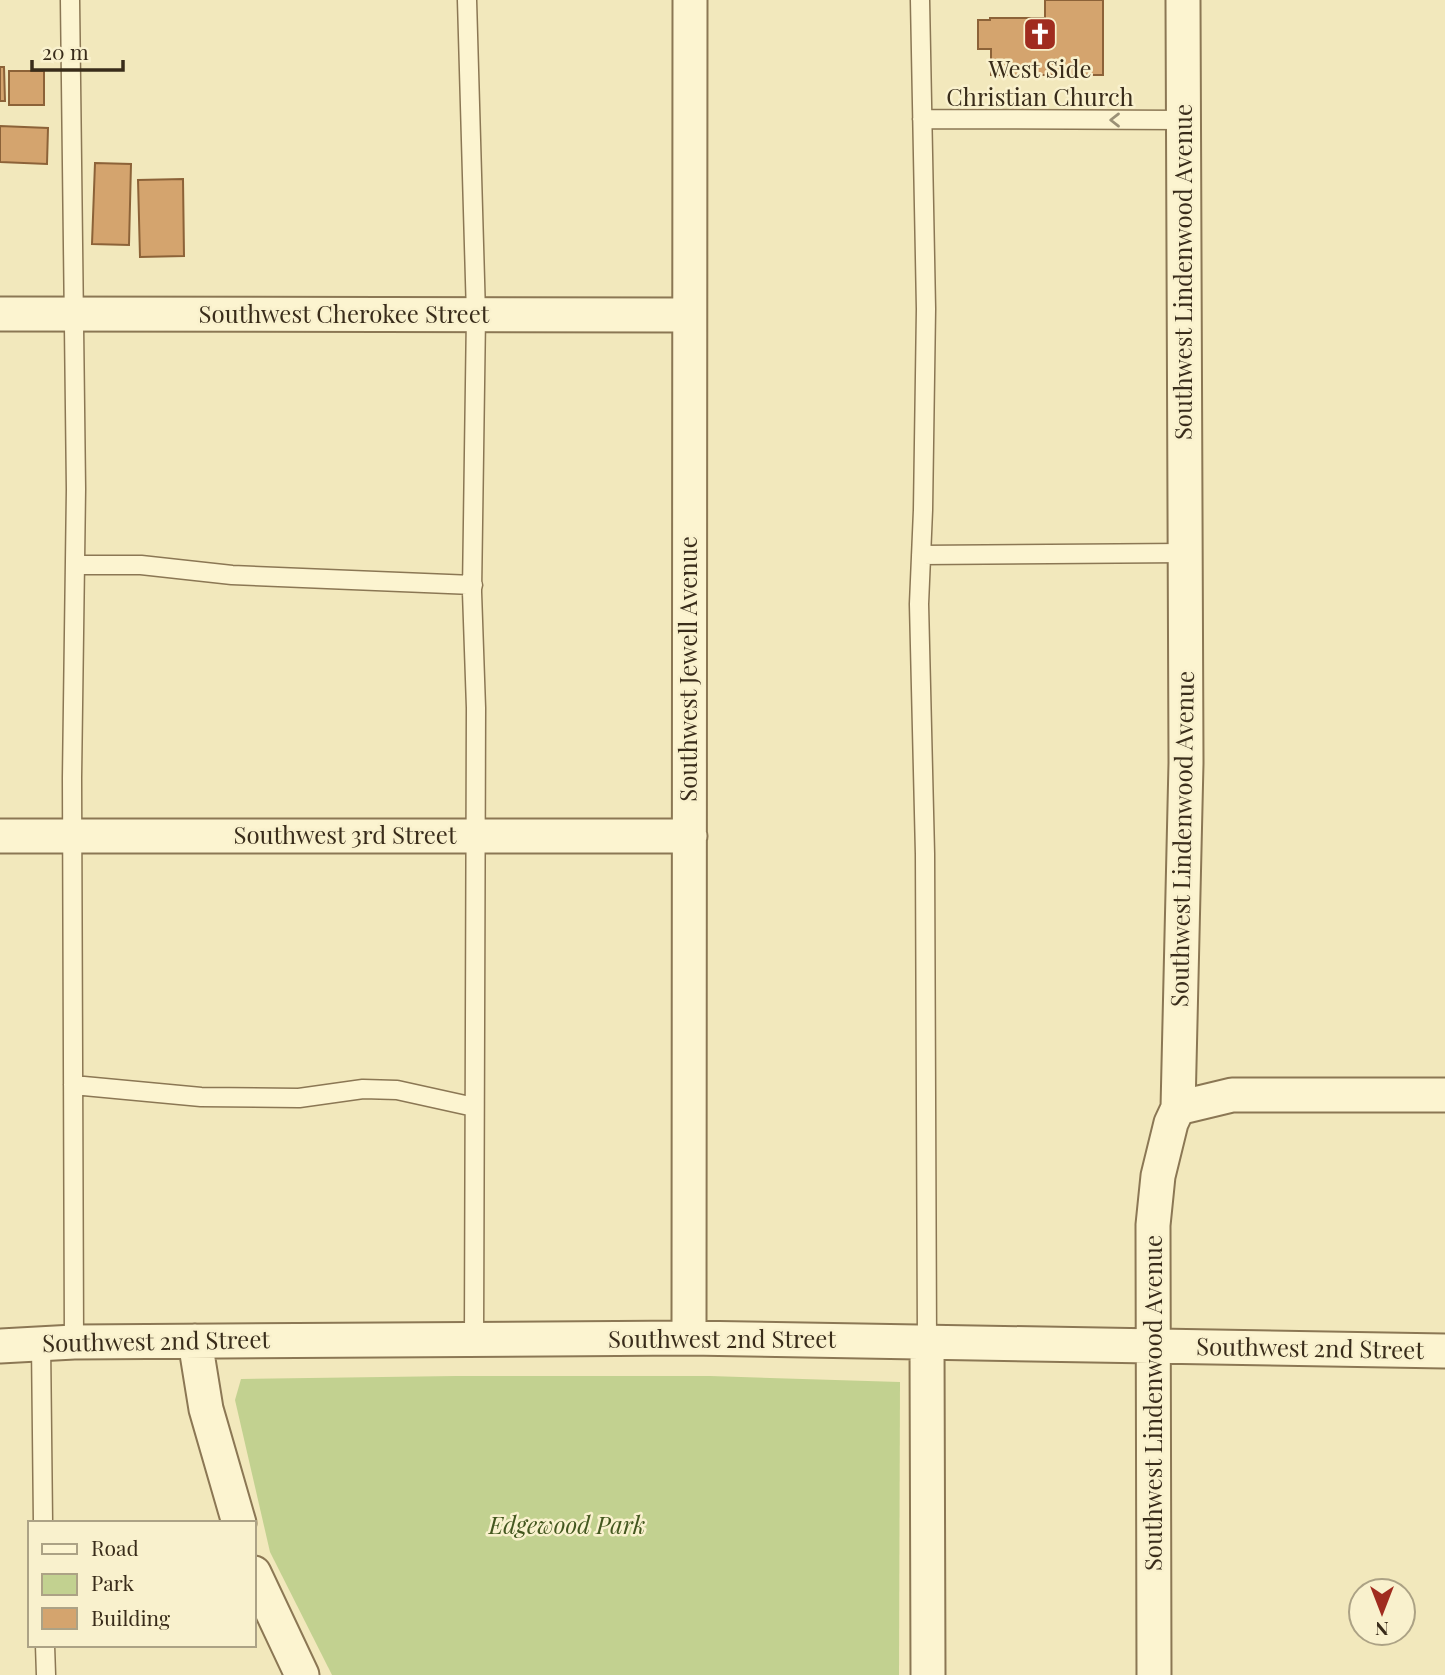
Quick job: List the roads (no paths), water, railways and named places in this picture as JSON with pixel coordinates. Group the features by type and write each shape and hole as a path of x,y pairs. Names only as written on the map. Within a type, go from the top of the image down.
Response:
{"street":[{"name":"Southwest Jewell Avenue","path":"689,1338 690,0"},
{"name":"Southwest Lindenwood Avenue","path":"1154,1675 1153,1225 1158,1176 1171,1123 1178,1108 1186,764 1183,0"},
{"name":"Southwest Cherokee Street","path":"0,314 688,315"},
{"name":"Southwest 3rd Street","path":"0,836 690,836"},
{"path":"1178,1108 1232,1095 1445,1095"},
{"name":"Southwest 2nd Street","path":"0,1346 74,1342 689,1338 1445,1351"},
{"path":"195,1341 206,1409 238,1521"},
{"path":"927,1342 928,1675"},
{"path":"256,1577 302,1675"}],"lane":[{"path":"71,0 75,314 72,835 74,1342"},
{"path":"467,0 475,315 474,1339"},
{"path":"920,0 926,309 919,604 925,854 927,1342"},
{"path":"922,120 1184,120"},
{"path":"921,555 1185,554"},
{"path":"75,565 141,565 233,575 473,585"},
{"path":"74,1085 201,1097 299,1098 363,1089 397,1090 474,1107"},
{"path":"41,1343 43,1521"},
{"path":"45,1647 46,1675"}],"place":[{"name":"West Side Christian Church","path":"1040,34"}],"park label":[{"name":"Edgewood Park","path":"567,1526"}]}
